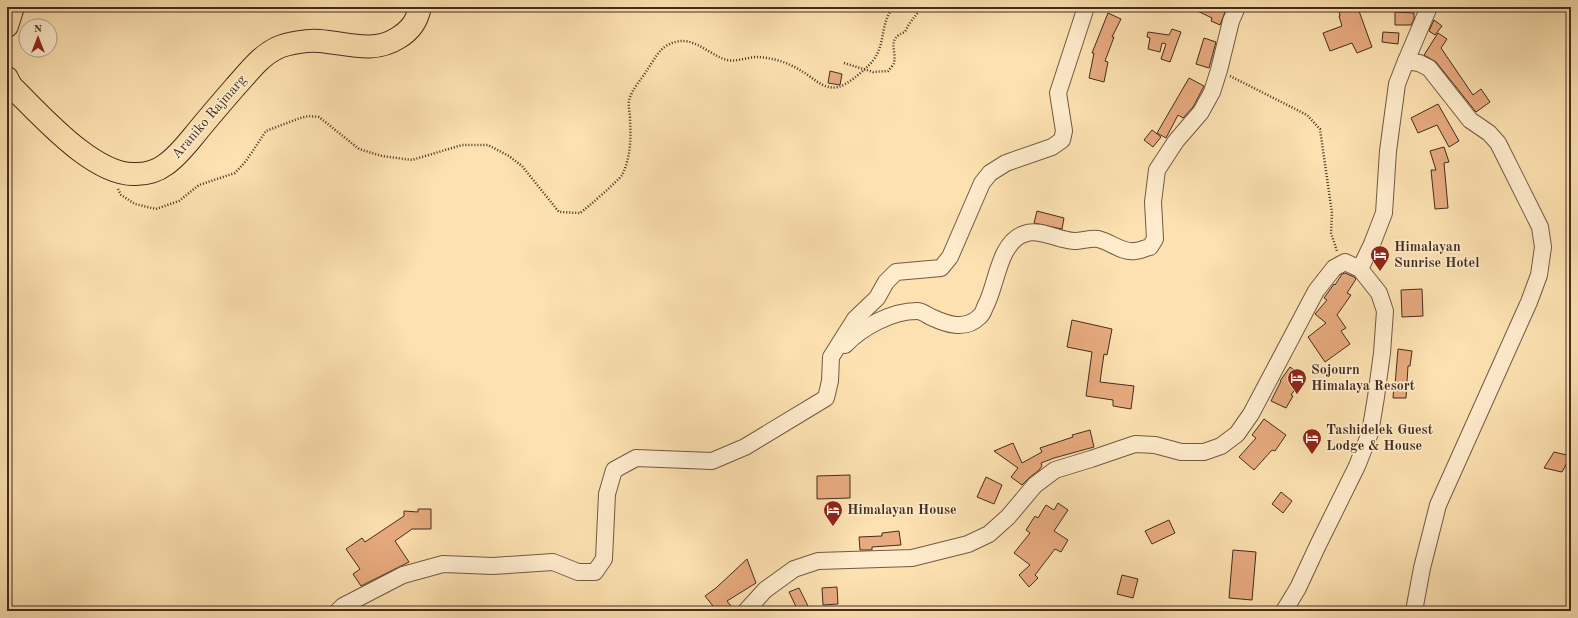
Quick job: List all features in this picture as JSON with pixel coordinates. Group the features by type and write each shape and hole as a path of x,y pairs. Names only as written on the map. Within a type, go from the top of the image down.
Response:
{"highway":[{"path":"7,26 13,7"},
{"name":"Araniko Rajmarg","path":"7,78 11,86 82,152 110,170 125,174 152,172 165,165 185,147 255,64 278,48 302,41 318,41 369,47 389,44 406,34 417,20 420,7"}],"street":[{"path":"830,381 831,357 855,319 877,298 886,282 896,272 941,268 950,257 982,183 990,173 1006,163 1052,147 1062,140 1064,131 1058,93 1086,7"},
{"path":"338,611 343,606 403,575 443,564 493,566 552,562 578,572 595,572 604,559 607,494 614,470 636,458 712,461 746,447 826,398 830,381 845,345 863,329 898,313 919,311 938,320 957,326 970,324 980,317 991,297 1005,251 1012,241 1024,234 1044,233 1058,238 1074,241 1099,239 1120,249 1135,252 1150,247 1155,239 1153,202 1157,170 1176,141 1201,112 1212,92 1231,22 1237,7"},
{"path":"1360,269 1384,213 1390,129 1397,84 1429,7"},
{"path":"1406,61 1419,63 1429,68 1470,120 1489,133 1498,143 1540,228 1543,247 1539,275 1529,302 1438,505 1422,568 1414,611"},
{"path":"746,611 765,590 794,569 818,561 912,558 968,544 989,534 1008,517 1035,485 1055,470 1135,444 1155,445 1181,452 1204,452 1221,446 1237,434 1251,414 1316,291 1334,268 1345,262 1360,269 1379,293 1385,311 1382,352 1370,433 1357,466 1298,588 1284,611"}],"path":[{"path":"110,170 121,195 135,204 156,209 180,201 199,185 235,173 266,131 309,116 318,117 359,149 382,156 412,160 462,144 488,145 509,156 522,166 560,212 580,213 621,177 627,164 630,151 631,134 629,99 656,56 667,46 681,41 697,44 728,60 758,57 775,59 803,72 821,84 838,87 865,69 876,58 880,51 885,21 893,7"},
{"path":"844,62 873,72 888,71 894,63 894,42 899,34 905,32 908,24 916,17 922,7"},
{"path":"1219,70 1307,115 1320,129 1332,213 1331,233 1337,251 1345,262"}],"building":[{"path":"1189,7 1227,7 1220,25 1211,21 1212,18"},
{"path":"1339,10 1359,11 1372,47 1357,53 1352,43 1330,51 1323,33 1342,26"},
{"path":"1395,12 1414,13 1414,19 1411,25 1395,25"},
{"path":"1108,13 1121,19 1112,37 1114,37 1105,61 1108,62 1104,82 1089,78 1094,53 1092,53"},
{"path":"1434,20 1442,26 1435,35 1429,31"},
{"path":"1172,29 1181,32 1170,62 1161,59 1166,44 1162,43 1160,52 1148,49 1150,38 1147,37 1148,32 1169,35"},
{"path":"1383,32 1399,33 1398,44 1382,42"},
{"path":"1438,33 1447,39 1441,48 1473,95 1481,89 1490,102 1476,112 1436,62 1424,55"},
{"path":"1204,38 1216,42 1209,68 1196,64"},
{"path":"830,71 842,74 840,85 828,83"},
{"path":"1189,78 1204,86 1193,107 1183,118 1178,115 1166,138 1157,133"},
{"path":"1438,104 1459,141 1449,147 1437,125 1418,133 1411,118"},
{"path":"1152,130 1161,137 1153,147 1144,140"},
{"path":"1444,147 1449,162 1444,163 1448,208 1435,209 1431,170 1436,170 1430,151"},
{"path":"1037,211 1064,218 1062,229 1034,223"},
{"path":"1345,273 1356,279 1347,293 1351,295 1337,315 1346,328 1341,331 1350,344 1325,362 1308,337 1326,323 1315,314 1327,300 1324,298 1334,284 1335,285 1342,274"},
{"path":"1422,289 1423,316 1402,317 1401,290"},
{"path":"1072,320 1112,329 1107,355 1104,354 1100,382 1134,386 1131,409 1113,406 1113,400 1086,396 1092,352 1067,347"},
{"path":"1398,349 1412,351 1410,366 1408,366 1406,398 1393,398"},
{"path":"1290,367 1304,377 1291,395 1293,396 1286,408 1271,401 1280,381"},
{"path":"1264,419 1286,435 1275,451 1272,450 1254,470 1239,457 1256,438 1252,435"},
{"path":"1090,430 1094,447 1041,463 1042,466 1039,470 1022,485 1011,477 1018,468 994,451 1013,443 1022,463 1042,452 1040,448 1073,437 1072,435"},
{"path":"1554,452 1571,456 1562,472 1544,468"},
{"path":"850,475 850,498 817,499 817,476"},
{"path":"986,477 1002,485 994,504 977,497"},
{"path":"1281,492 1292,501 1283,513 1272,504"},
{"path":"1058,503 1068,510 1054,531 1068,540 1061,552 1055,549 1035,575 1038,578 1029,587 1019,575 1030,565 1014,553 1030,533 1026,530 1035,516 1038,518 1046,505 1054,510"},
{"path":"418,509 431,509 431,529 412,529 395,541 409,562 361,586 353,574 360,569 346,549 362,538 365,542 404,516 404,511 418,512"},
{"path":"1169,520 1175,533 1152,544 1145,531"},
{"path":"899,531 901,545 872,547 872,550 860,550 859,537 882,536 882,533"},
{"path":"1233,550 1256,552 1252,600 1229,598"},
{"path":"747,559 756,583 727,601 735,611 717,611 705,596 716,588"},
{"path":"1122,575 1138,579 1133,598 1117,594"},
{"path":"837,587 838,604 823,605 822,588"},
{"path":"799,588 809,608 803,611 798,611 789,592"}],"place":[{"name":"Himalayan Sunrise Hotel","path":"1380,272"},
{"name":"Sojourn Himalaya Resort","path":"1297,395"},
{"name":"Tashidelek Guest Lodge & House","path":"1312,455"},
{"name":"Himalayan House","path":"833,527"}]}
